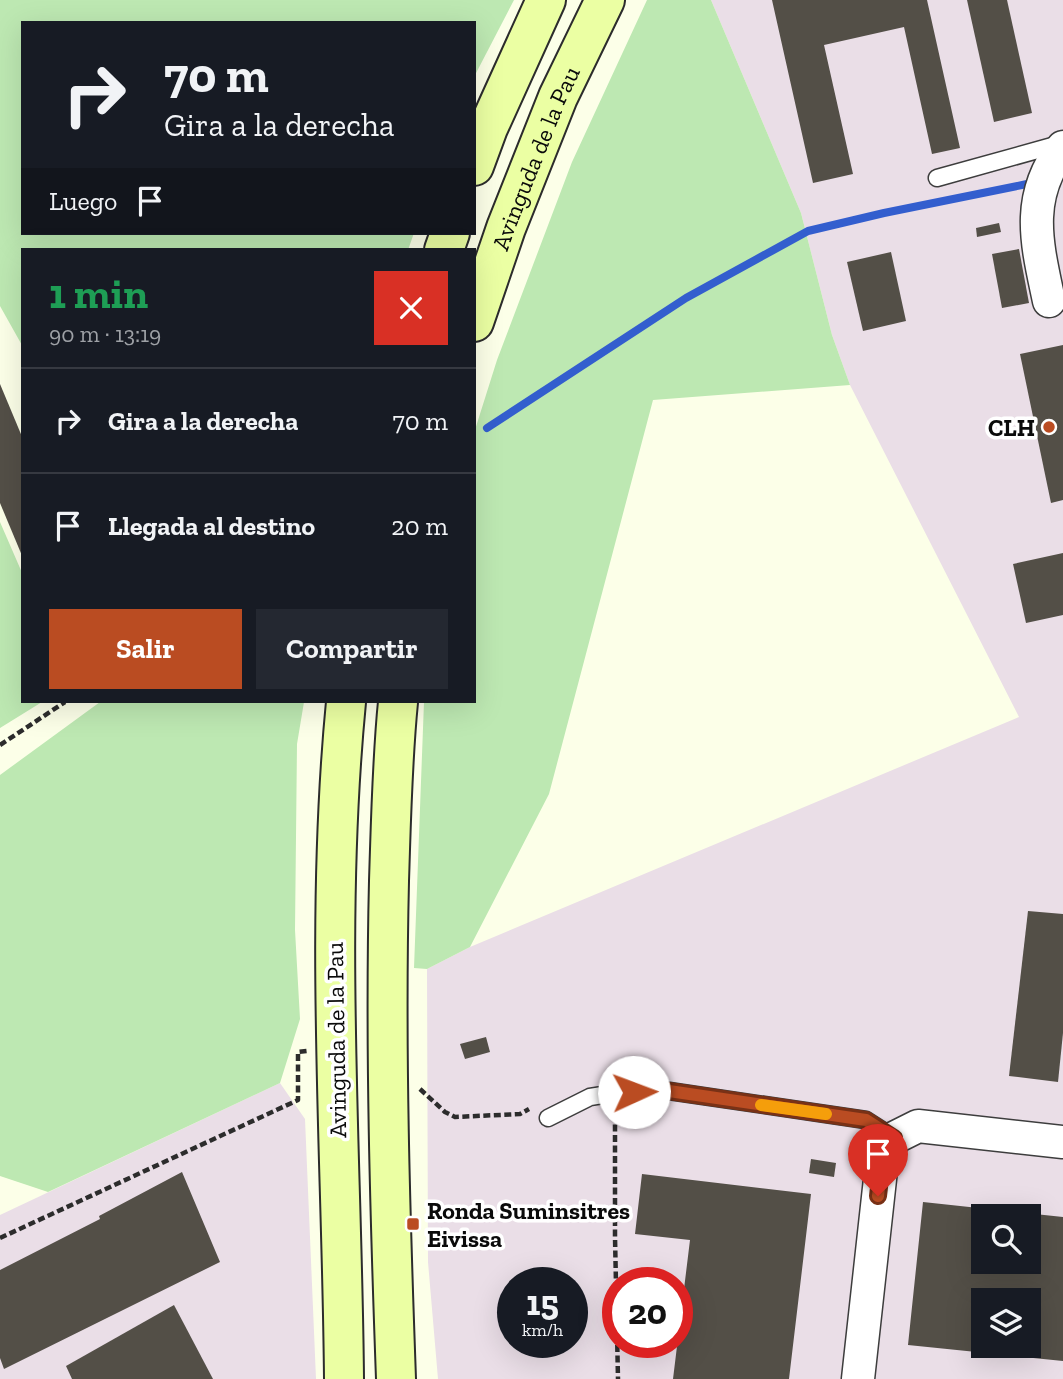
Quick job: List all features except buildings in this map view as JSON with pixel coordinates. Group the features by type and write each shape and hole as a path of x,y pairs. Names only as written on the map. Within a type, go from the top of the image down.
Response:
{"main road":[{"path":"476,161 546,0"},
{"name":"Avinguda de la Pau","path":"476,316 506,228 558,97 605,0"},
{"name":"Avinguda de la Pau","path":"344,1379 335,1049 334,899 346,703"},
{"path":"396,1379 389,1188 387,949 393,749 398,703"}],"street":[{"path":"1049,301 1036,237 1036,220 1038,200 1063,145"},
{"path":"858,1379 881,1170 894,1138 918,1126 1063,1142"}],"lane":[{"path":"937,178 1063,145"},
{"path":"548,1118 590,1097 669,1091 866,1120 894,1138"}],"path":[{"path":"0,745 63,703"},
{"path":"0,1238 298,1100 298,1052 335,1049"},
{"path":"389,1082 413,1082 444,1112 455,1117 520,1114 532,1107"},
{"path":"615,1093 618,1379"}],"shaded area":[{"path":"711,0 1063,0 1063,1379 438,1379 428,1262 427,969 470,947 1019,717 850,385 832,335 801,213"},
{"path":"280,1083 305,1119 316,1379 0,1379 0,1215"}],"green space":[{"path":"0,0 514,0 476,73 476,21 21,21 21,235 413,235 409,248 21,248 21,343 0,306"},
{"path":"647,0 711,0 801,213 832,335 850,385 653,400 549,794 470,947 427,969 414,968 424,703 476,703 476,427 497,360 572,162"},
{"path":"0,522 21,570 21,703 40,703 0,728"},
{"path":"99,703 304,703 297,744 295,930 300,1019 280,1083 48,1192 0,1176 0,775"}],"waterway":[{"path":"487,428 686,298 808,231 1027,184"}],"slow traffic":[{"path":"761,1105 826,1114"}],"place":[{"name":"CLH","path":"1049,427"},
{"name":"Ronda Suminsitres Eivissa","path":"413,1224"}],"route":[{"path":"634,1092 669,1091 866,1120 894,1138 881,1170 878,1196"}]}
